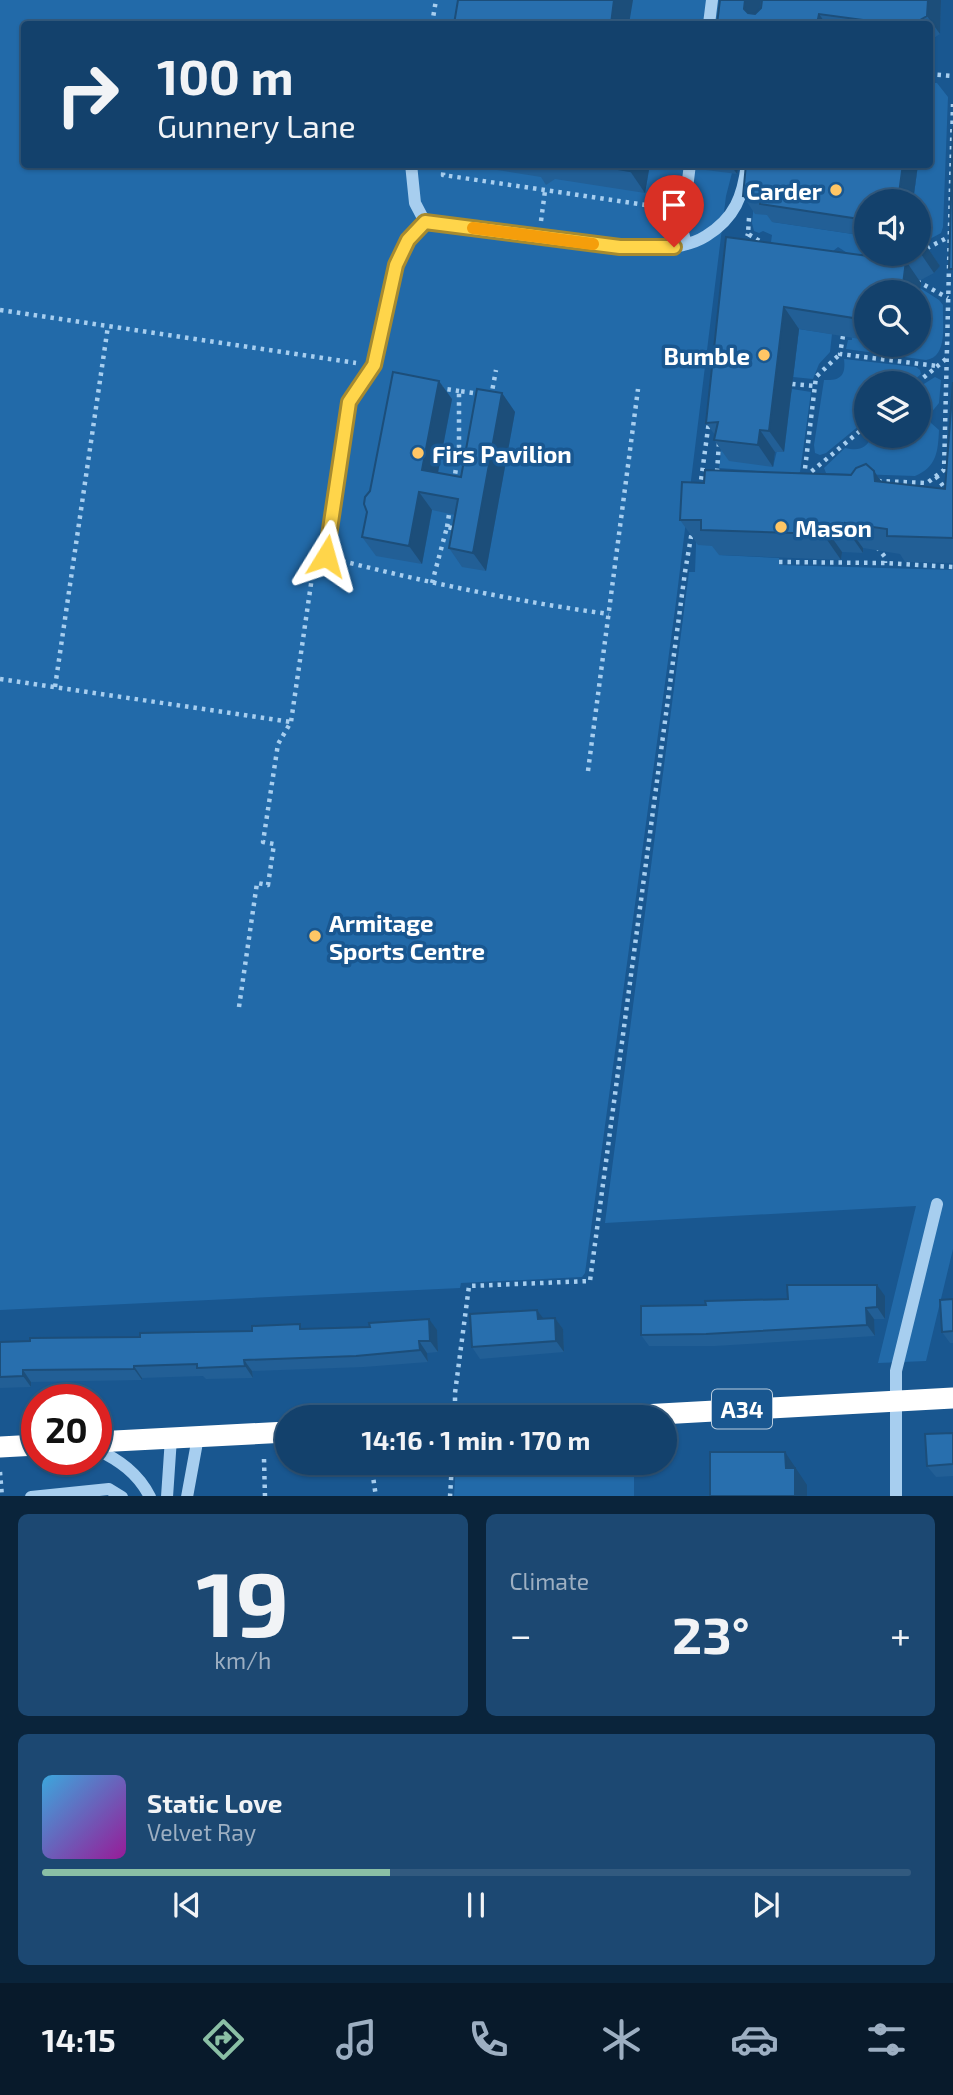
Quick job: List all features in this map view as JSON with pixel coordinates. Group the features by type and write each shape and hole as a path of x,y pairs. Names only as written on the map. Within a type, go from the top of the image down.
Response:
{"highway":[{"name":"A34","path":"677,1413 953,1398"},
{"path":"112,1441 275,1433"},
{"path":"0,1447 21,1446"}],"street":[{"path":"709,21 712,0"},
{"path":"411,168 415,203 425,222"},
{"path":"686,244 682,229 689,168"},
{"path":"425,222 620,247 674,247 706,237 727,219 738,206 746,168"},
{"path":"326,556 349,402 374,365 396,265 408,240 425,222"},
{"path":"896,1496 896,1371 937,1204"},
{"path":"187,1496 198,1437"},
{"path":"167,1496 171,1438"},
{"path":"112,1456 143,1482 150,1496"},
{"path":"31,1496 109,1489 122,1496"}],"path":[{"path":"432,21 436,0"},
{"path":"933,74 953,76"},
{"path":"873,481 927,483 944,470 947,358 951,323 948,298 953,104"},
{"path":"444,168 443,175 659,207 683,216"},
{"path":"538,236 545,191"},
{"path":"738,206 749,210 748,234 738,253"},
{"path":"748,234 770,248"},
{"path":"931,246 950,236"},
{"path":"915,279 948,298"},
{"path":"0,310 374,365"},
{"path":"55,687 108,326"},
{"path":"804,478 816,377 840,354 843,336"},
{"path":"840,354 937,366"},
{"path":"931,371 947,358"},
{"path":"488,409 495,370"},
{"path":"792,384 815,386"},
{"path":"433,387 491,395"},
{"path":"588,771 638,389"},
{"path":"453,487 459,447 459,391"},
{"path":"946,407 953,407"},
{"path":"698,496 709,416"},
{"path":"720,430 717,472 730,473"},
{"path":"804,478 854,436"},
{"path":"459,447 470,448"},
{"path":"936,476 953,500"},
{"path":"794,478 818,479"},
{"path":"432,583 451,501"},
{"path":"456,1405 469,1286 590,1281 683,585 694,522"},
{"path":"447,527 466,531"},
{"path":"876,542 877,550 885,557 885,563"},
{"path":"239,1007 257,883 268,885 274,844 263,842 278,744 291,722 312,577 326,556 432,583 609,614"},
{"path":"779,562 953,567"},
{"path":"0,679 291,722"},
{"path":"264,1459 265,1496"},
{"path":"0,1472 2,1496"},
{"path":"373,1475 376,1496"},
{"path":"450,1496 451,1475"}],"shaded area":[{"name":"Armitage Sports Centre","path":"0,0 756,0 753,21 21,21 21,168 733,168 726,196 676,602 585,1273 582,1277 461,1283 460,1288 0,1310"},
{"path":"933,83 937,83 948,97 941,233 931,238 931,189 915,189 918,168 933,168"},
{"path":"759,168 773,222 854,234 854,254 838,247 833,251 776,244 771,242 772,235 754,231 752,223"},
{"path":"931,295 943,305 943,338 938,353 926,360 904,357 931,357"},
{"path":"799,329 832,334 830,352 819,364 813,379 793,377"},
{"path":"852,337 854,350 846,349 848,340 852,340"},
{"path":"844,359 916,367 920,371 854,371 854,430 820,455 815,453 814,445 824,380 838,378 844,369"},
{"path":"935,377 941,380 939,403 931,413 931,380"},
{"path":"792,389 811,392 800,472 796,474 719,468 722,444 773,467"},
{"path":"931,423 939,430 935,458 928,468 915,476 826,473 824,468 845,448 931,448"},
{"path":"697,519 719,546 719,555 779,558 779,565 953,570 953,1249 926,1361 878,1363 916,1206 605,1223 689,572 695,572"},
{"path":"455,1475 634,1475 634,1496 454,1496"}],"building":[{"path":"458,0 614,0 611,21 454,21"},
{"path":"720,0 745,0 744,9 755,14 761,8 762,0 928,0 927,16 918,21 871,21 819,14 818,21 717,21"},
{"path":"953,126 953,269 949,269"},
{"path":"746,168 902,168 900,189 854,189 854,218 760,204 760,198 743,196"},
{"name":"Bumble","path":"726,237 854,254 854,266 905,266 904,280 854,280 854,318 784,307 769,431 760,430 758,445 714,440 718,422 706,423"},
{"path":"393,372 439,381 422,470 461,477 477,389 502,393 473,553 449,548 458,499 419,492 409,546 362,537 367,512 365,497 370,491"},
{"path":"953,382 953,538 887,536 887,529 845,523 845,527 824,526 823,534 701,530 701,520 680,520 682,482 704,483 705,470 851,475 856,468 866,464 874,471 875,481 945,489"},
{"path":"787,1285 877,1285 877,1307 866,1308 867,1325 641,1335 641,1306 788,1299"},
{"path":"953,1299 953,1331 942,1332 940,1300"},
{"path":"537,1310 538,1319 555,1318 556,1341 472,1347 470,1314"},
{"path":"429,1319 430,1341 419,1341 420,1350 356,1356 244,1360 245,1366 197,1368 197,1364 134,1366 134,1369 23,1370 23,1376 0,1377 0,1342 30,1341 30,1338 140,1337 140,1333 252,1331 252,1326 300,1324 300,1329 370,1327 369,1323"},
{"path":"953,1433 953,1464 927,1466 925,1434"},
{"path":"710,1452 785,1452 786,1468 795,1468 795,1496 710,1496"}],"slow traffic":[{"path":"473,228 593,244"}],"place":[{"name":"Carder","path":"836,190"},
{"name":"Bumble","path":"764,355"},
{"name":"Firs Pavilion","path":"418,453"},
{"name":"Mason","path":"781,527"},
{"name":"Armitage Sports Centre","path":"315,936"}],"route":[{"path":"326,556 349,402 374,365 396,265 408,240 425,222 620,247 674,247"}]}
